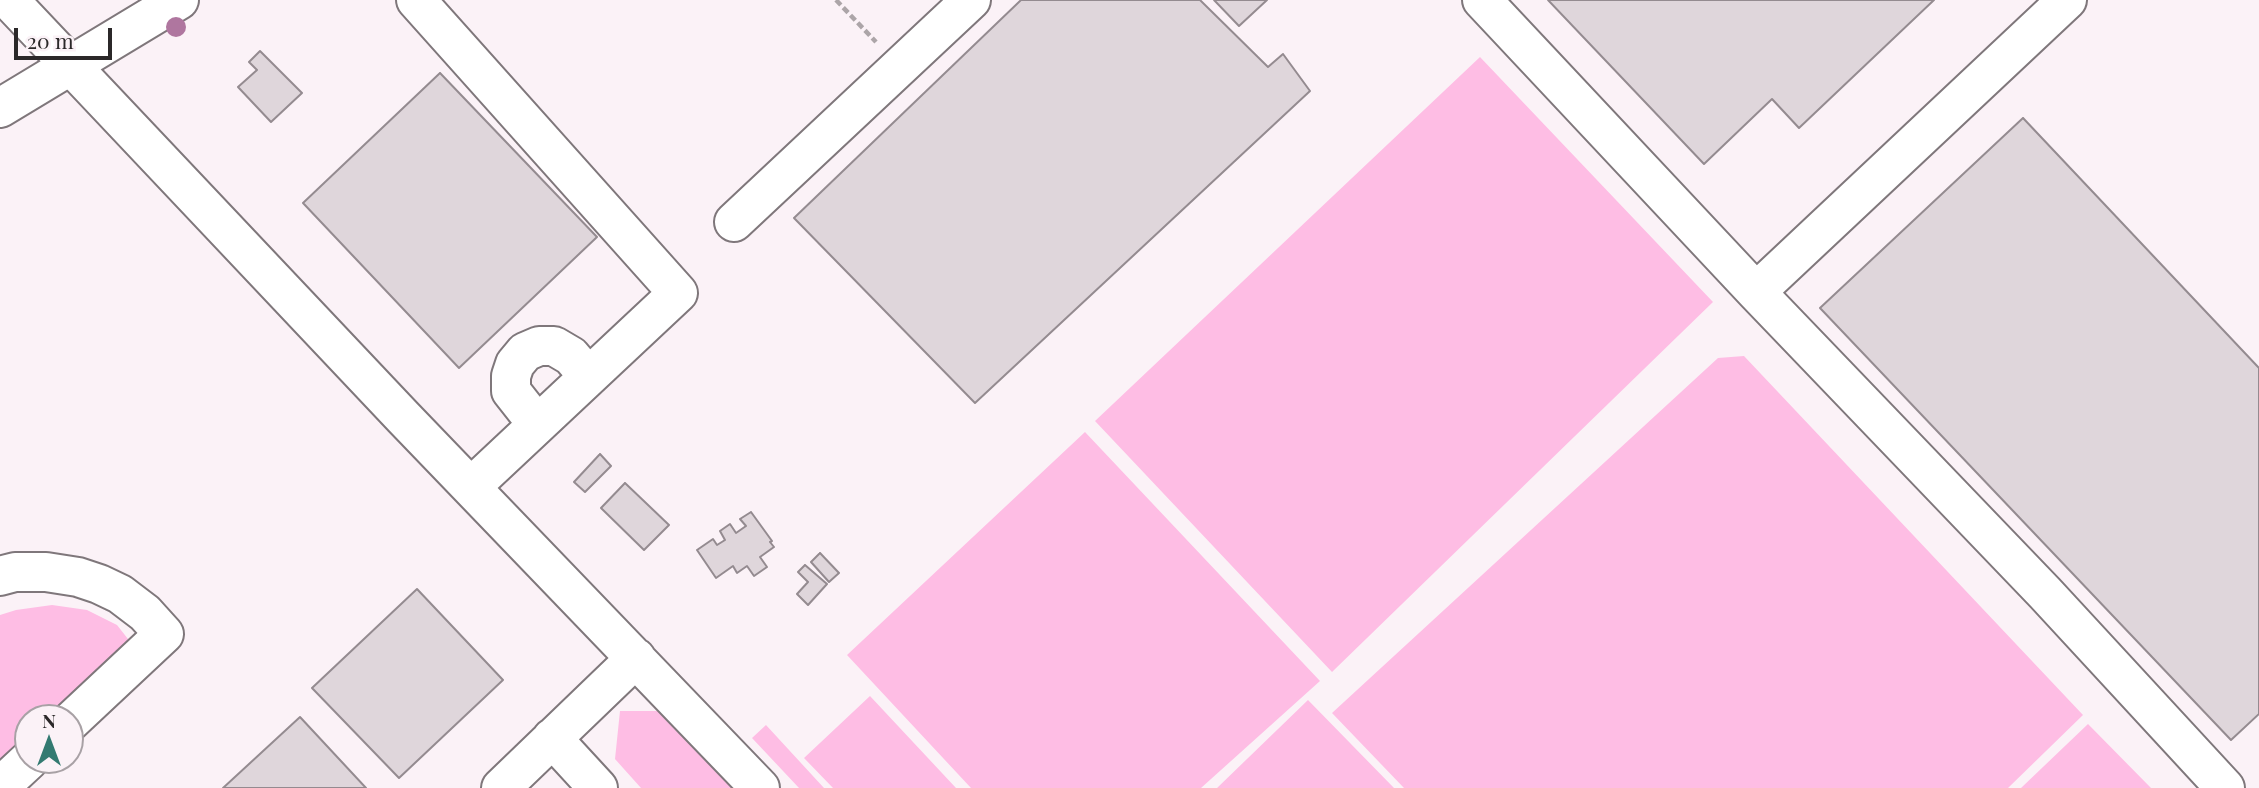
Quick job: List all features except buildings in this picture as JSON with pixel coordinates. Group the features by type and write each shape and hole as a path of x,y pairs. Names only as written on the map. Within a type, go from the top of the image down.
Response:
{"street":[{"path":"9,0 760,788"},
{"path":"0,108 179,0"},
{"path":"416,0 678,293 471,487"},
{"path":"734,222 971,0"},
{"path":"1482,0 1756,292 2045,593 2225,788"},
{"path":"1756,292 2067,0"},
{"path":"537,424 511,391 511,376 515,364 525,352 539,346 554,346 571,356 588,376"},
{"path":"0,576 15,572 46,572 99,583 120,594 145,613 164,634 84,709"},
{"path":"501,788 636,658"},
{"path":"552,738 598,788"},
{"path":"0,788 14,774"}],"shaded area":[{"path":"1480,57 1713,302 1332,672 1095,421"},
{"path":"1744,356 2083,715 2008,788 1404,788 1332,713 1718,358"},
{"path":"1085,432 1320,681 1201,788 971,788 847,655"},
{"path":"52,605 87,610 117,625 128,639 121,654 66,704 14,704 14,752 0,765 0,615"},
{"path":"870,696 956,788 833,788 804,758"},
{"path":"1308,700 1394,788 1217,788"},
{"path":"620,711 663,711 736,788 641,788 615,759"},
{"path":"2088,724 2151,788 2021,788"},
{"path":"766,725 824,788 799,788 752,738"}]}
